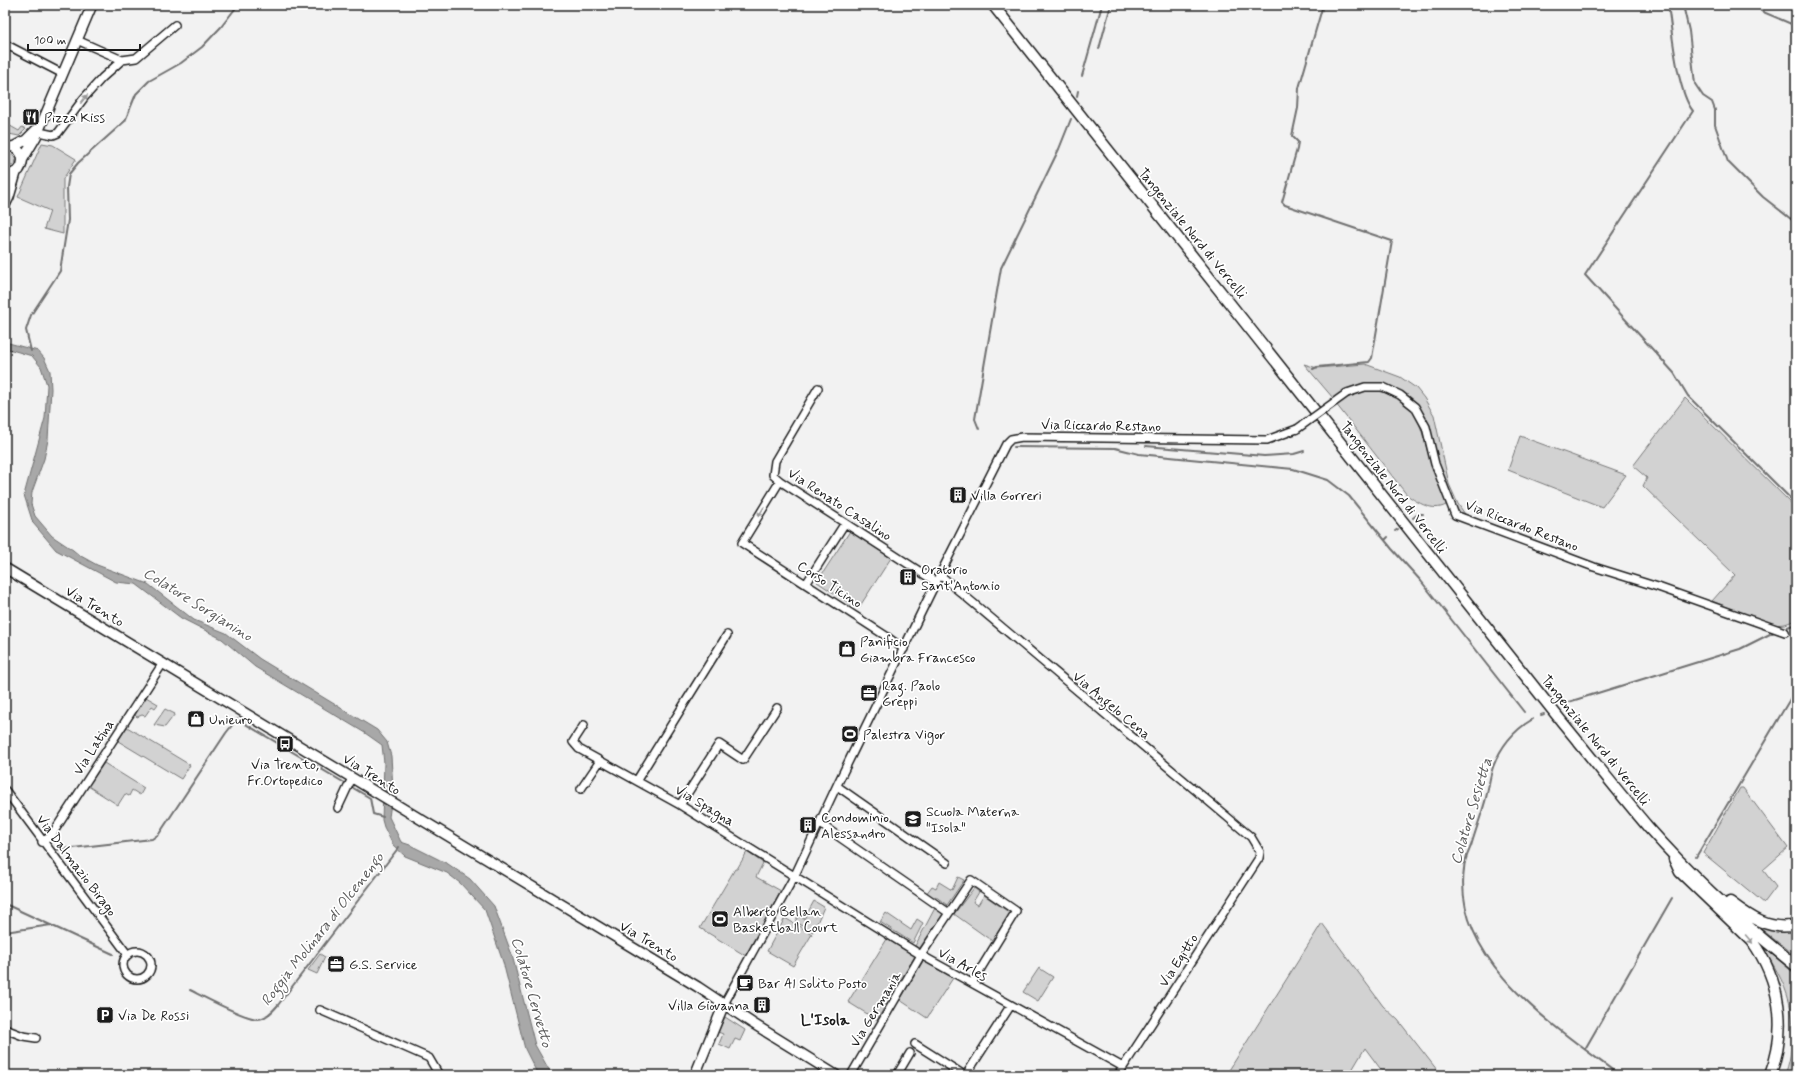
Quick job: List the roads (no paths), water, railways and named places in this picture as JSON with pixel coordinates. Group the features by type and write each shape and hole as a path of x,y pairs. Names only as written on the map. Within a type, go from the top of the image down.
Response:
{"main road":[{"name":"Tangenziale Nord di Vercelli","path":"993,5 1557,715 1648,826 1715,896 1796,966"},
{"path":"1648,826 1670,841 1719,892 1745,913 1768,925 1778,927 1796,925"},
{"path":"1668,848 1680,872 1743,931 1760,952 1768,968 1775,986 1780,1015 1777,1053 1770,1075"}],"street":[{"path":"5,205 16,173 22,167 23,159 38,129 92,5"},
{"path":"77,40 122,60 136,58 175,25"},
{"path":"5,44 62,74"},
{"path":"38,129 53,135 58,133 102,78 122,60"},
{"path":"8,145 26,140 38,129"},
{"path":"8,145 19,150 23,159"},
{"path":"5,174 16,173"},
{"path":"5,183 5,193"},
{"name":"Via Riccardo Restano","path":"695,1075 724,1004 795,875 936,582 1006,444 1012,439 1268,440 1297,429 1347,393 1366,386 1382,388 1400,394 1415,407 1426,427 1435,464 1455,515 1594,567 1783,631"},
{"name":"Via Renato Casalino","path":"818,388 775,461 773,475 936,582"},
{"name":"Corso Ticino","path":"780,481 742,543 904,649"},
{"path":"806,584 845,523"},
{"name":"Via Trento","path":"5,568 163,663 349,784 377,793 394,803 698,987 836,1075"},
{"name":"Via Angelo Cena","path":"940,575 1251,838 1260,852 1259,858"},
{"path":"637,780 727,636"},
{"name":"Via Latina","path":"42,842 50,836 163,663"},
{"path":"680,805 718,744 743,760 777,708"},
{"name":"Via Spagna","path":"584,725 574,742 579,749 680,805 795,875"},
{"path":"581,789 600,761"},
{"path":"338,808 349,784"},
{"path":"837,786 947,863"},
{"name":"Via Dalmazio Birago","path":"5,790 42,842 53,853 128,955"},
{"path":"819,823 949,913"},
{"name":"Via Egitto","path":"1118,1075 1259,858"},
{"name":"Via Arles","path":"795,875 921,955 1123,1067"},
{"name":"Via Germania","path":"851,1075 921,955 971,880 1016,911 972,983"},
{"path":"915,1044 965,1075 1011,1005"},
{"path":"320,1010 429,1058 439,1075"},
{"path":"5,1029 23,1036 36,1038"},
{"path":"897,1075 910,1053"}],"waterway":[{"path":"31,351 26,330 31,315 60,271 68,220 67,187 69,174 78,163 125,121 136,94 149,81 181,63 202,47 221,27 238,5"},
{"path":"1082,76 1102,5"},
{"path":"1099,49 1111,5"},
{"path":"1313,369 1317,367 1369,362 1372,358 1392,241 1285,205 1282,202 1297,149 1298,142 1292,136 1298,108 1299,88 1323,5"},
{"path":"1668,5 1679,76 1687,102 1693,111 1585,275 1674,373 1688,396 1796,504"},
{"name":"Colatore Sesietta","path":"1683,5 1689,31 1695,84 1703,96 1712,102 1715,110 1715,125 1728,162 1763,197 1796,223"},
{"path":"1762,5 1760,8 1761,11 1796,26"},
{"path":"1077,96 1078,91"},
{"path":"979,429 975,419 1001,268 1059,149 1071,119"},
{"path":"1146,446 1264,456 1294,454 1304,451"},
{"path":"1014,447 1115,448 1139,454 1293,469 1328,480 1349,496 1392,549 1421,581 1524,712"},
{"path":"1413,518 1418,514 1423,514"},
{"path":"1385,540 1388,537"},
{"name":"Colatore Sesietta","path":"1782,629 1796,624"},
{"name":"Colatore Sesietta","path":"1562,704 1740,649 1776,631"},
{"path":"1696,857 1796,689"},
{"path":"55,850 152,839 159,834 226,733 237,719 370,798 373,814 383,817"},
{"name":"Colatore Sesietta","path":"1533,719 1514,733 1504,745 1493,767 1485,800 1471,846 1466,857 1464,869 1465,902 1474,933 1491,962 1513,988 1539,1013 1567,1036 1619,1075"},
{"name":"Roggia Molinara di Olcenengo","path":"190,990 224,1007 252,1018 261,1019 267,1016 278,1005 399,847"},
{"path":"1585,1049 1672,898"},
{"name":"Roggia Molinara di Olcenengo","path":"5,904 113,954"},
{"path":"5,932 51,925"}],"place":[{"name":"Pizza Kiss","path":"31,117"},
{"name":"Villa Gorreri","path":"958,495"},
{"name":"Oratorio Sant'Antonio","path":"908,577"},
{"name":"Panificio Giambra Francesco","path":"847,649"},
{"name":"Rag. Paolo Greppi","path":"869,693"},
{"name":"Unieuro","path":"196,719"},
{"name":"Palestra Vigor","path":"850,734"},
{"name":"Via Trento, Fr.Ortopedico","path":"285,744"},
{"name":"Scuola Materna \"Isola\"","path":"913,819"},
{"name":"Condominio Alessandro","path":"808,825"},
{"name":"Alberto Bellan Basketball Court","path":"720,919"},
{"name":"G.S. Service","path":"336,964"},
{"name":"Bar Al Solito Posto","path":"745,983"},
{"name":"Villa Giovanna","path":"762,1005"},
{"name":"Via De Rossi","path":"105,1015"}],"district":[{"name":"L'Isola","path":"825,1019"}],"water label":[{"name":"Colatore Sorgianino","path":"198,604"},
{"name":"Colatore Cervetto","path":"532,992"}]}
